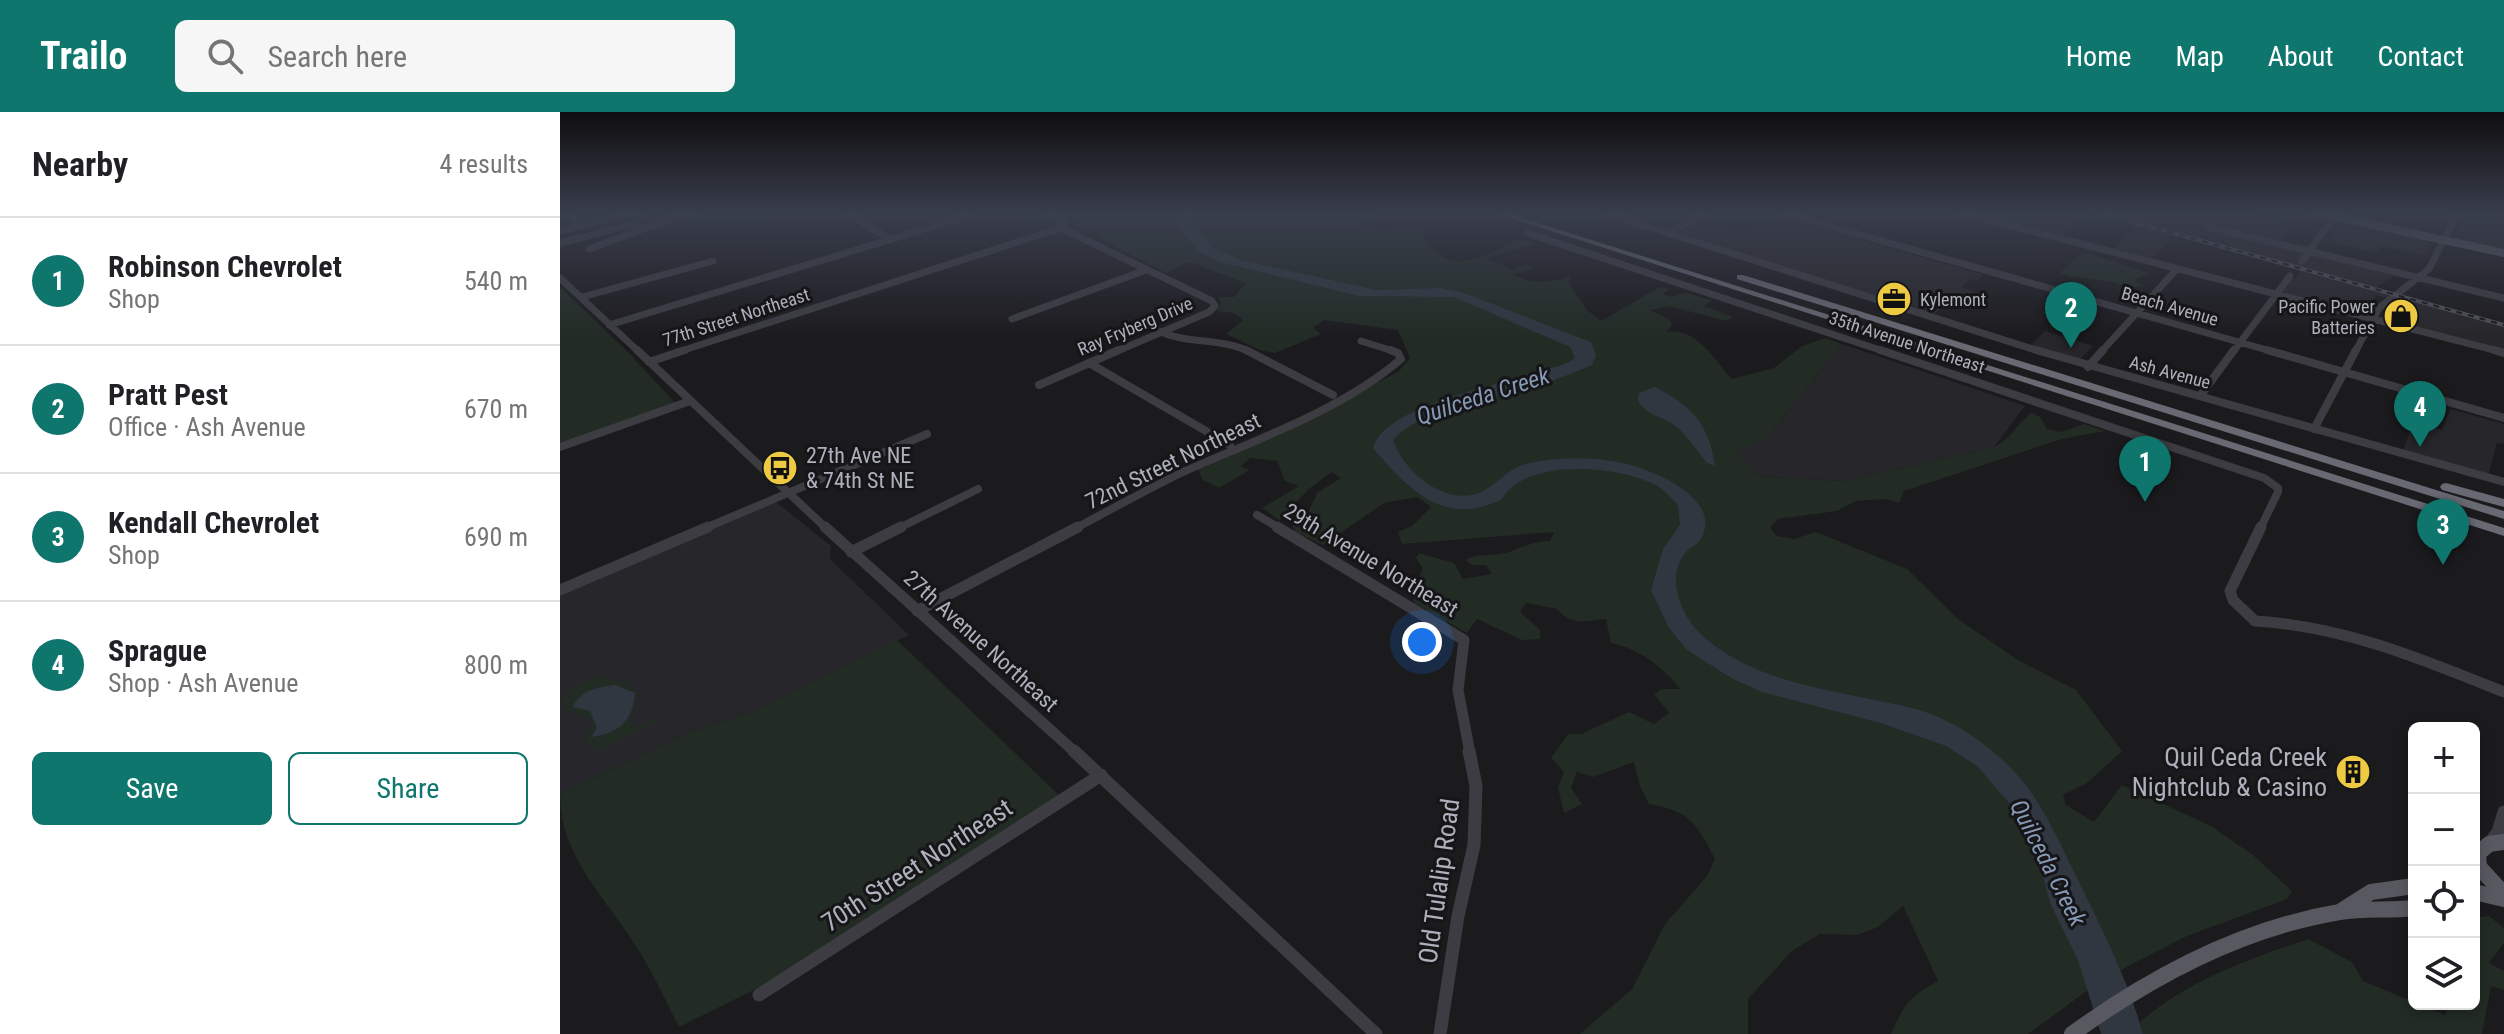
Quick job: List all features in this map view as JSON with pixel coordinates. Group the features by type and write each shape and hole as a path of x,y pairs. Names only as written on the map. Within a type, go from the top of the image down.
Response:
{"highway":[{"path":"1632,255 2504,532"},
{"path":"1666,255 2203,419 2504,515"},
{"path":"2203,419 2504,503"},
{"path":"2270,456 2504,539"}],"main road":[{"path":"2486,849 2479,867 2504,896"},
{"path":"2341,911 2371,892 2408,887"},
{"path":"2480,893 2504,896"},
{"path":"2072,1034 2104,1010 2218,949 2341,911 2408,908"}],"street":[{"path":"609,325 841,255"},
{"name":"77th Street Northeast","path":"649,362 978,255"},
{"name":"Ray Fryberg Drive","path":"1039,385 1209,312 1215,306 1212,301 1116,255"},
{"name":"35th Avenue Northeast","path":"1593,255 2206,458 2275,485 2278,492 2230,591 2233,600 2255,621 2302,623 2345,631 2504,692"},
{"name":"Ash Avenue","path":"1737,255 2088,367 2504,482"},
{"name":"Beach Avenue","path":"1933,255 2504,418"},
{"path":"2123,255 2504,353"},
{"path":"2302,261 2306,255"},
{"path":"2326,255 2504,298"},
{"path":"2314,429 2390,297 2429,269 2437,255"},
{"path":"582,297 713,261"},
{"path":"2088,367 2177,269"},
{"path":"1012,319 1146,270"},
{"path":"2200,396 2290,276"},
{"name":"27th Avenue Northeast","path":"560,278 851,552 1101,775 1376,1034"},
{"path":"1159,331 1178,340 1217,340 1233,344 1333,395"},
{"name":"72nd Street Northeast","path":"917,611 1178,475 1279,430 1378,379 1401,359 1398,353 1361,341"},
{"path":"1089,363 1230,445"},
{"path":"560,447 690,401"},
{"path":"560,590 927,434"},
{"path":"851,552 978,489"},
{"name":"29th Avenue Northeast","path":"1257,515 1464,640"},
{"name":"Old Tulalip Road","path":"1440,1034 1458,916 1474,845 1476,786 1458,690 1464,640"},
{"name":"70th Street Northeast","path":"759,995 1101,775"},
{"path":"2486,849 2498,832 2504,812"}],"shaded area":[{"path":"1132,255 1442,255 1456,261 1467,261 1496,255 1486,258 1514,270 1525,264 1536,268 1513,274 1527,280 1549,282 1570,277 1569,283 1587,310 1601,321 1660,287 1669,289 1663,294 1671,297 1686,293 1712,300 1704,306 1733,317 1726,321 1669,306 1650,310 1670,320 1672,325 1666,332 1687,334 1704,346 1732,379 1774,368 1802,346 1825,338 1842,344 1767,438 1737,453 1758,476 1842,481 1994,447 2006,439 2031,412 2040,417 2047,429 2061,432 2084,424 2105,431 2062,439 1904,491 1899,503 1886,499 1856,501 1837,511 1778,519 1770,527 1777,536 1794,539 1816,532 1907,569 1958,619 2018,660 2076,690 2122,751 2087,783 2063,795 2066,805 2094,822 2122,785 2211,826 2253,855 2292,891 2287,899 2187,936 2132,964 2095,985 2028,1034 1891,1034 1908,1002 1938,981 1903,906 1878,927 1857,935 1820,934 1792,951 1748,999 1748,1034 1580,1034 1632,989 1665,924 1707,876 1715,859 1691,821 1674,811 1649,804 1640,786 1634,762 1593,777 1577,772 1571,788 1582,804 1564,813 1558,788 1564,772 1551,758 1568,734 1581,734 1629,712 1654,724 1669,713 1654,694 1661,689 1681,689 1650,660 1611,643 1606,619 1573,620 1557,609 1526,603 1520,612 1540,630 1540,639 1522,640 1477,619 1467,633 1414,603 1413,596 1421,591 1419,578 1423,568 1416,558 1419,553 1454,563 1463,579 1492,574 1486,565 1472,565 1465,560 1550,541 1554,532 1402,544 1398,532 1412,526 1431,507 1417,497 1384,503 1323,545 1295,532 1291,523 1309,511 1317,493 1341,478 1332,472 1310,488 1279,520 1262,508 1299,486 1285,481 1277,461 1250,458 1241,466 1250,470 1219,488 1203,480 1198,470 1288,431 1321,410 1398,372 1410,358 1398,330 1324,320 1313,328 1321,334 1275,353 1260,350 1226,334 1243,320 1234,313 1216,311 1221,304 1218,297 1234,297 1246,283 1189,262 1166,273"},
{"path":"1747,255 1914,255 1984,275 1977,280 1971,279 1961,287 1983,294 1975,301 1957,296 1933,315"},
{"path":"2080,255 2093,255 2149,273 2134,280 2144,286 2128,288 2112,282 2060,273"},
{"path":"2243,255 2317,255 2396,276 2375,287 2504,323 2504,349 2389,320 2400,302 2376,295 2365,314 2281,292 2291,278 2295,279 2301,271"},
{"path":"560,287 629,353 676,404 560,445"},
{"path":"2045,331 2093,346 2078,361 2029,347"},
{"path":"1842,344 2025,406 1994,447 1842,481 1758,476 1736,453 1767,438"},
{"path":"2450,409 2504,424 2504,444 2497,443 2488,476 2403,452 2413,421 2442,430"},
{"path":"771,498 831,546 830,559 909,635 754,711 684,734 560,794 560,584"},
{"path":"897,640 1060,796 778,978 679,1027 639,951 577,859 562,817 560,794 684,734 754,711"},
{"path":"599,676 627,683 639,693 631,719 632,727 656,718 658,721 600,750 591,750 584,738 592,727 588,718 566,710 561,701 571,688"},
{"path":"2489,916 2504,928 2504,943 2489,963 2504,971 2504,990 2491,986 2482,1034 2143,1034 2140,1022 2158,1007 2198,983 2241,963 2308,939 2352,962 2363,981 2408,1000 2408,1010 2433,1010 2445,1015 2447,1010 2480,1010 2480,917"}],"water":[{"name":"Quilceda Creek","path":"1206,255 1230,255 1376,290 1441,288 1464,293 1591,342 1596,355 1592,365 1540,385 1458,406 1421,420 1393,440 1399,452 1429,485 1456,495 1483,491 1522,465 1576,458 1608,460 1639,467 1683,489 1704,515 1701,539 1685,553 1676,575 1679,599 1698,631 1729,655 1753,668 1806,685 1932,714 1963,730 1992,751 2017,775 2042,809 2114,955 2143,1034 2101,1034 2078,960 2051,905 2039,863 2011,805 1977,766 1946,746 1881,723 1762,692 1731,678 1686,649 1669,628 1651,590 1663,549 1680,525 1678,505 1662,489 1643,479 1600,470 1552,471 1531,476 1514,486 1502,499 1482,507 1446,507 1414,490 1373,448 1382,433 1419,409 1565,364 1575,358 1570,347 1454,297 1358,296 1221,262"},
{"path":"1655,387 1679,401 1697,418 1708,439 1715,466 1707,463 1676,427 1649,412 1638,401 1639,393"},
{"path":"615,685 635,693 631,711 616,729 591,737 597,728 590,711 573,707 585,693"}],"railway":[{"path":"2253,255 2504,325"}],"place":[{"name":"Kylemont","path":"1894,299"},
{"name":"Pacific Power Batteries","path":"2401,316"},
{"name":"Pratt Pest","path":"2071,348"},
{"name":"Sprague","path":"2420,447"},
{"name":"27th Ave NE & 74th St NE","path":"780,468"},
{"name":"Robinson Chevrolet","path":"2145,502"},
{"name":"Kendall Chevrolet","path":"2443,565"},
{"name":"Quil Ceda Creek Nightclub & Casino","path":"2353,772"}]}
